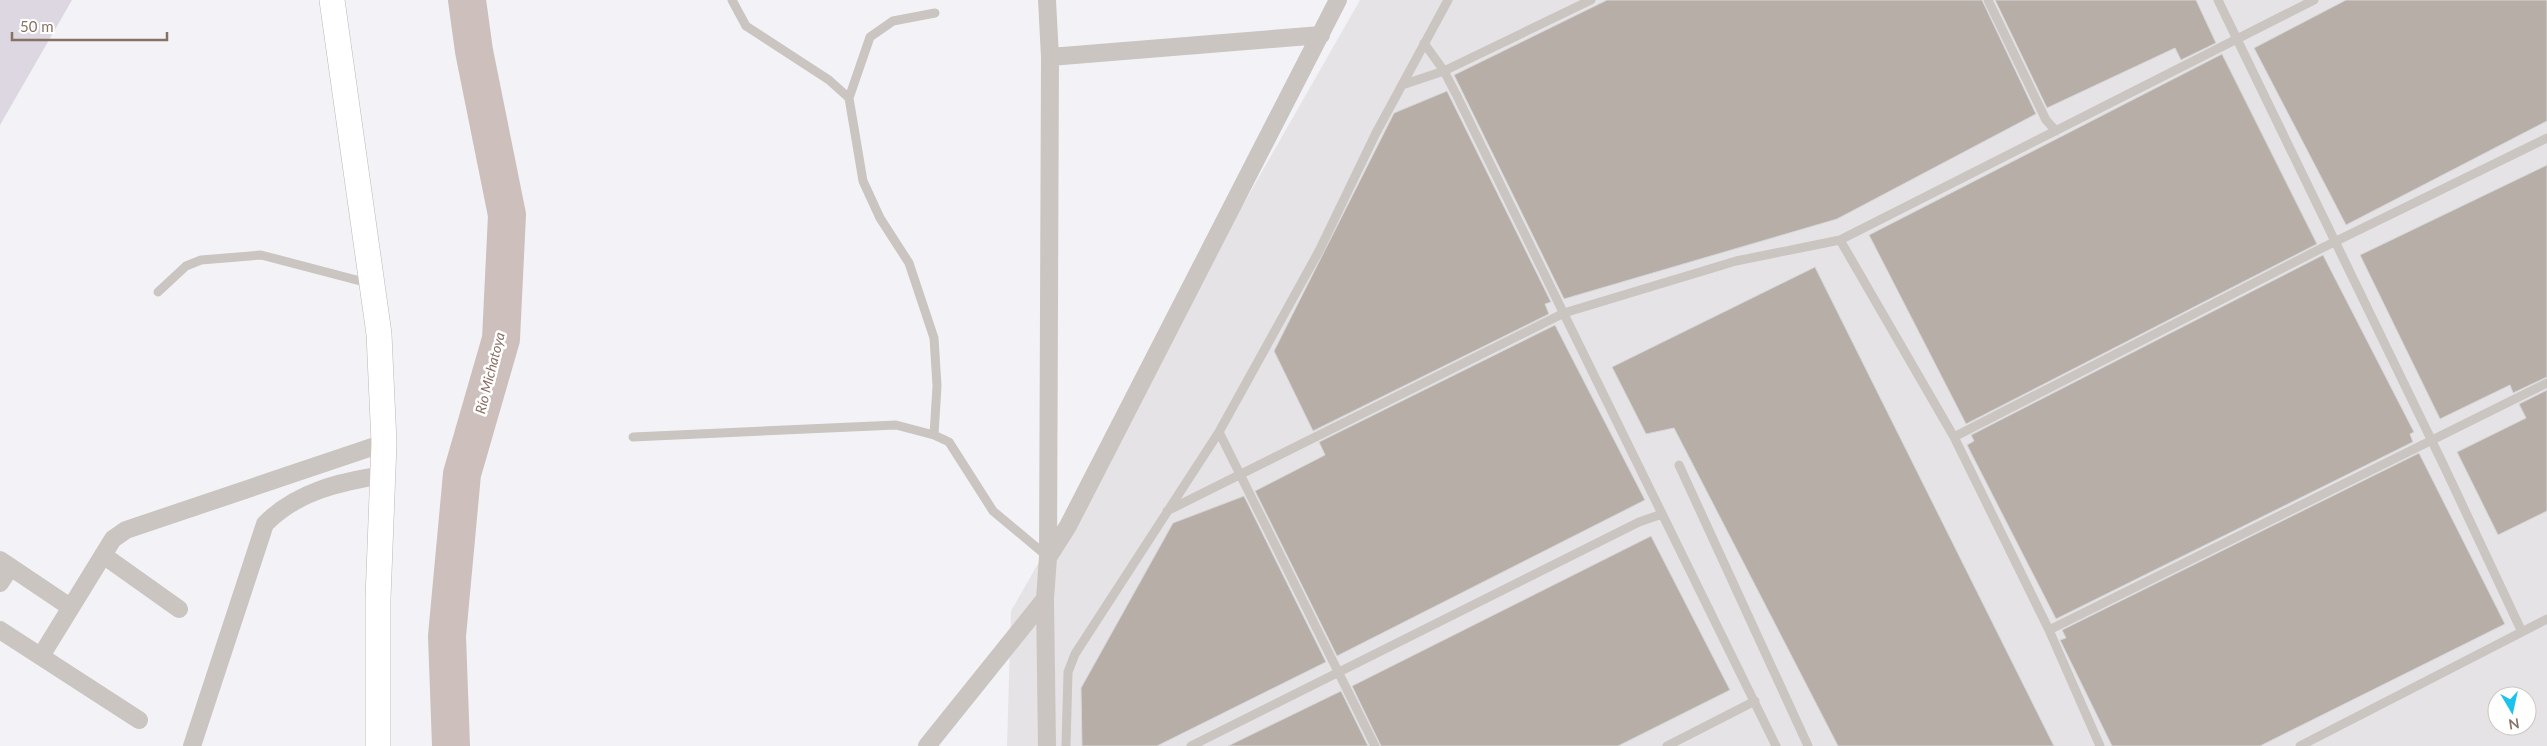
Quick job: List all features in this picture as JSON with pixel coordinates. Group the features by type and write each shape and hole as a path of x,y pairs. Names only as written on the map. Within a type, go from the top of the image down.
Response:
{"street":[{"path":"332,0 379,334 384,443 378,599 378,746"},
{"path":"1046,746 1045,599 1048,557 1050,57 1047,0"},
{"path":"1048,557 1068,526 1338,0"},
{"path":"1050,57 1321,36"},
{"path":"41,656 113,539 145,522 384,443"},
{"path":"192,746 265,524 277,512 309,494 341,482 383,475"},
{"path":"103,555 179,609"},
{"path":"0,583 5,564 70,607"},
{"path":"927,746 1045,599"},
{"path":"0,630 139,720"}],"lane":[{"path":"732,0 746,26 829,80 849,98"},
{"path":"1066,746 1068,672 1075,654 1219,432 1319,251 1402,85 1448,0"},
{"path":"1402,85 1444,71 1590,0"},
{"path":"1988,0 2046,120 2056,131"},
{"path":"2218,0 2522,632"},
{"path":"1166,512 1564,314 1736,262 1840,240 2314,0"},
{"path":"934,435 937,386 934,338 909,263 880,218 863,181 849,98 870,37 893,21 935,13"},
{"path":"1424,43 1444,71 1776,746"},
{"path":"1954,437 2334,241 2547,138"},
{"path":"1840,240 1954,437 2049,630 2100,746"},
{"path":"158,292 186,266 201,260 261,255 347,276 373,285"},
{"path":"2049,630 2547,383"},
{"path":"633,437 896,426 934,435 949,442 993,511 1048,557"},
{"path":"1219,432 1340,672 1375,746"},
{"path":"1680,466 1808,746"},
{"path":"1191,746 1639,522 1662,514"},
{"path":"2300,746 2547,619"},
{"path":"1667,746 1755,701"}],"shaded area":[{"path":"0,0 72,0 0,125"},
{"path":"1360,0 2547,0 2547,746 1007,746 1011,611"}],"building":[{"path":"1607,0 1982,0 2036,114 1837,219 1564,299 1454,75"},
{"path":"1995,0 2196,0 2216,43 2181,60 2175,48 2047,108"},
{"path":"2346,0 2547,0 2547,121 2346,225 2254,48"},
{"path":"2222,54 2317,244 1966,424 1869,235"},
{"path":"1447,91 1551,302 1545,304 1549,314 1313,431 1274,351 1394,113"},
{"path":"2547,165 2547,377 2513,393 2510,385 2440,419 2360,255"},
{"path":"2323,255 2414,432 2410,434 2413,442 2056,619 1967,445 1974,441 1971,435"},
{"path":"1815,267 2054,746 1838,746 1674,428 1646,434 1612,367"},
{"path":"1555,325 1645,500 1337,656 1255,491 1325,455 1319,442"},
{"path":"2547,390 2547,511 2498,535 2457,452 2526,418 2519,404"},
{"path":"2419,453 2505,624 2260,746 2112,746 2060,640 2066,638 2062,630"},
{"path":"1244,496 1326,662 1157,746 1082,746 1081,688 1173,523"},
{"path":"1651,536 1730,690 1618,746 1381,746 1352,686"},
{"path":"1341,691 1368,746 1228,746"}],"waterway":[{"name":"Río Michatoya","path":"451,746 447,636 462,474 501,339 507,215 474,51 467,0"}]}
